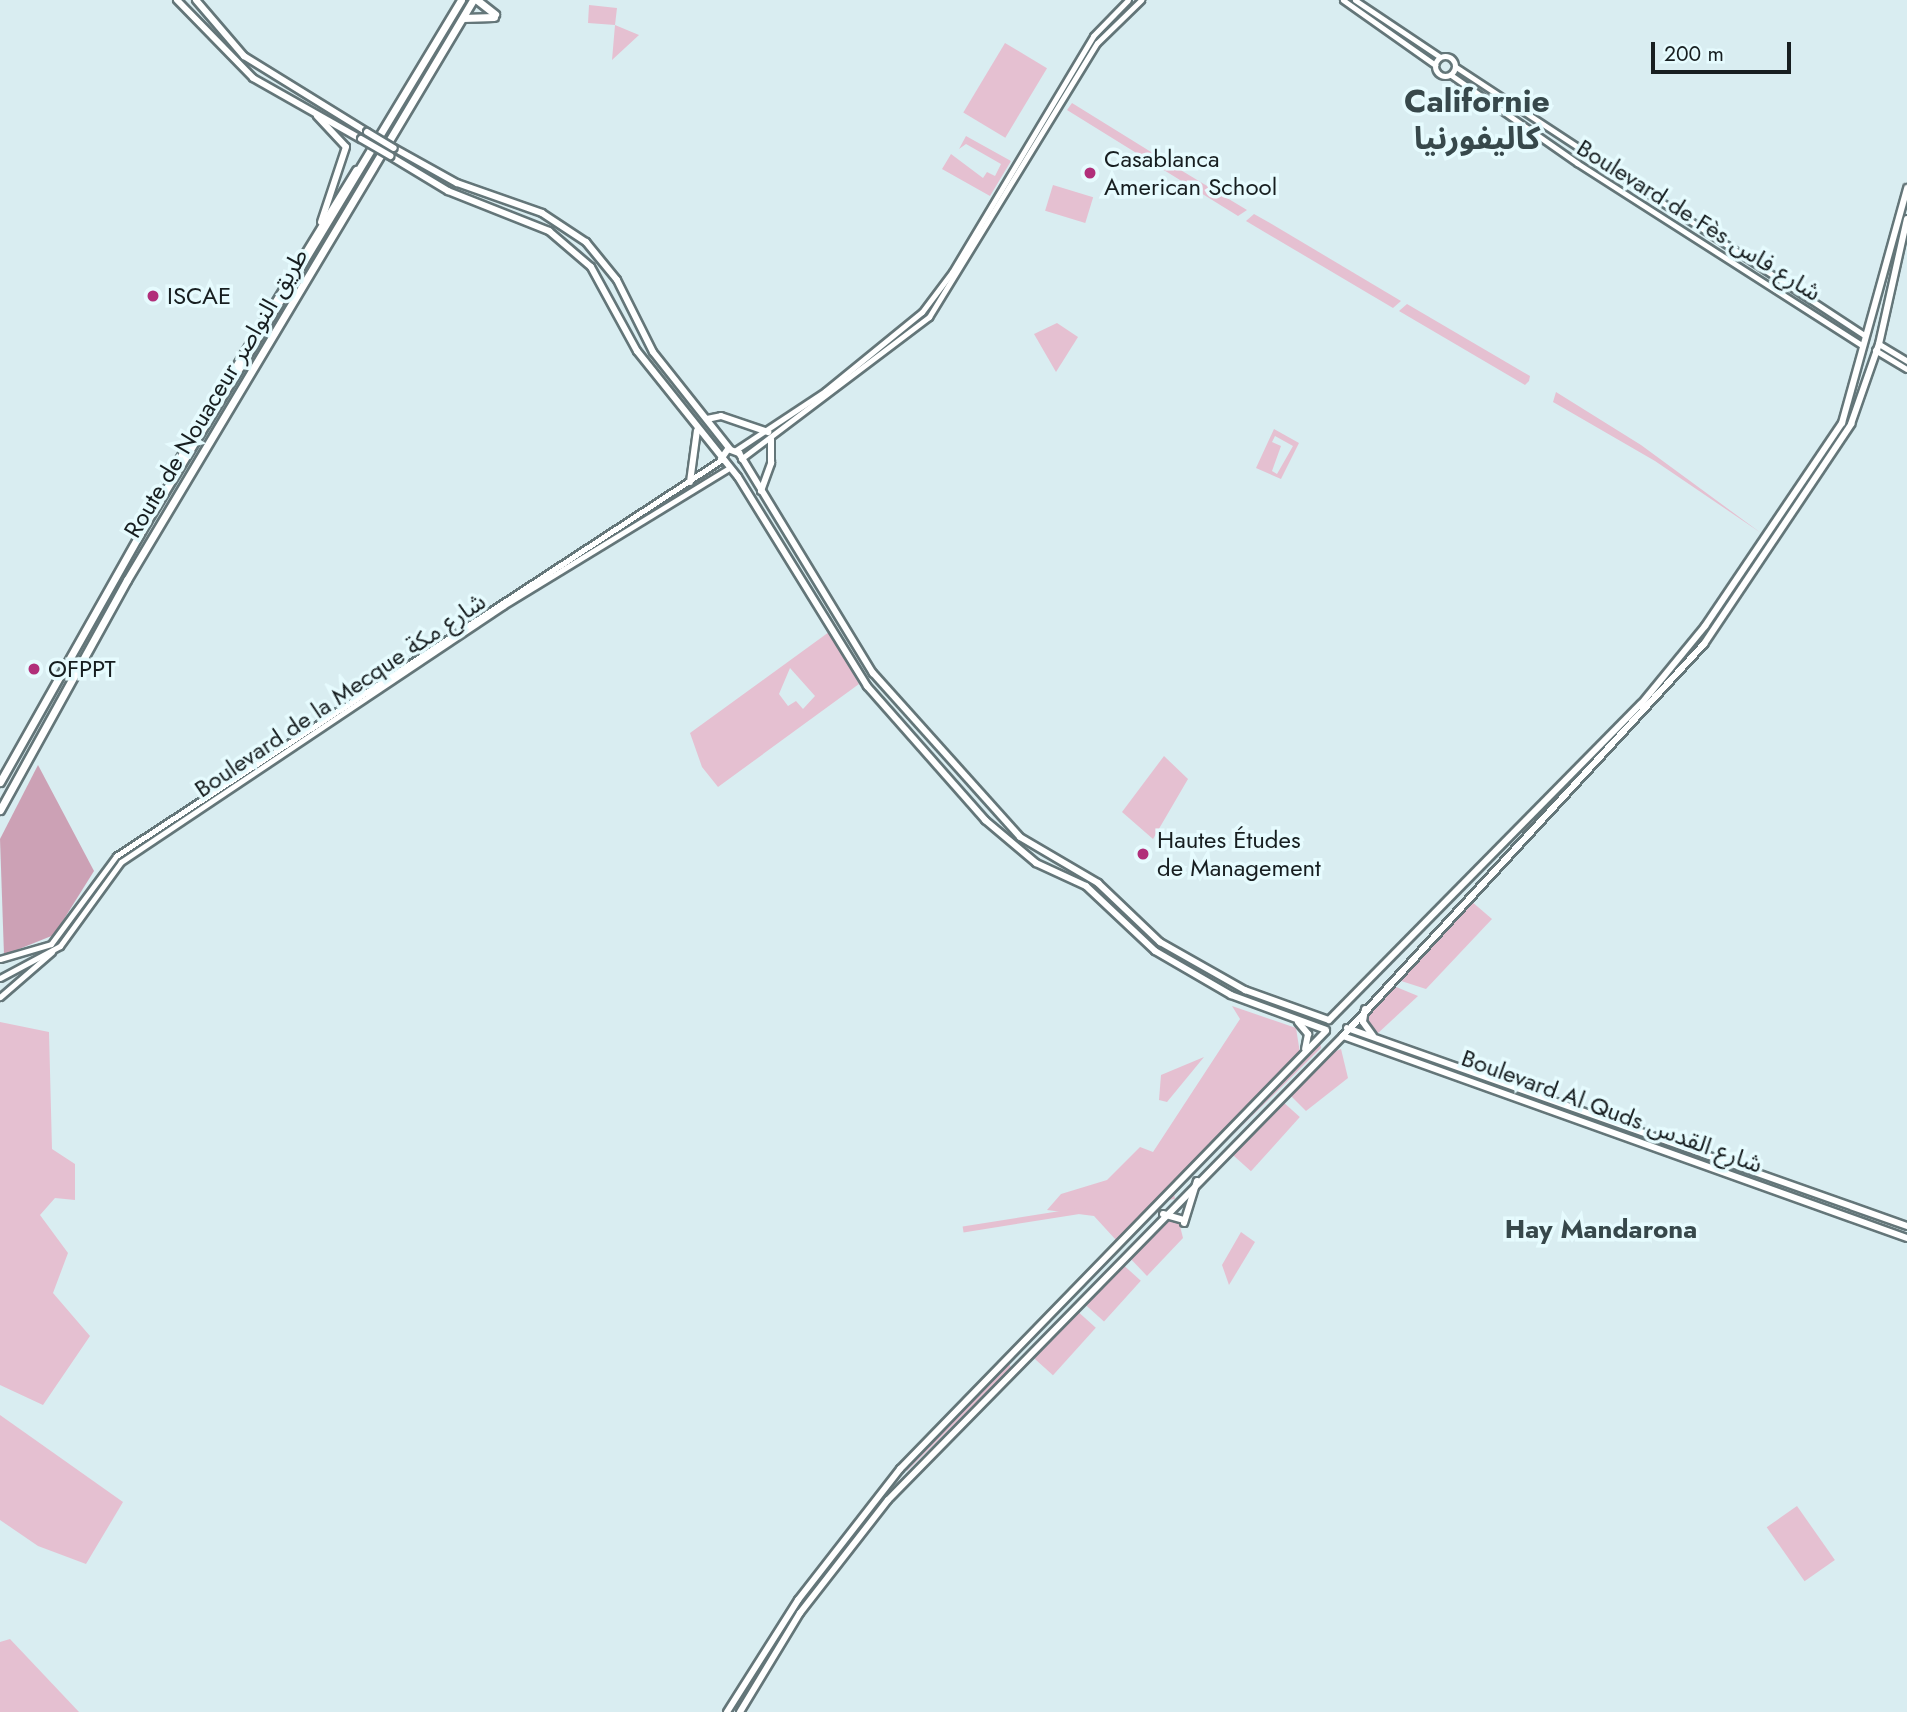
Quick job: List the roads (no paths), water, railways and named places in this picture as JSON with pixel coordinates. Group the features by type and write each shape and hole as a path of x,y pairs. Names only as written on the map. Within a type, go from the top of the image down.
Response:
{"highway":[{"name":"Route de Nouaceur طريق النواصر","path":"2,778 164,494 461,0"},
{"name":"Route de Nouaceur طريق النواصر","path":"0,810 127,580 475,0"},
{"path":"463,18 495,16 475,0"},
{"path":"164,494 191,433 321,222 366,160"},
{"path":"0,816 4,802"}],"main road":[{"path":"177,0 232,61 316,114 458,195 533,223 578,252 609,293 642,358 730,468 867,686 964,800 1036,863 1086,886 1155,951 1231,995 1326,1030"},
{"path":"196,0 244,57 457,183 542,213 575,233 612,272 647,344 733,449 873,673 1020,837 1098,883 1160,942 1245,990 1329,1020 1337,1017 1688,649 1832,441 1872,346 1866,334 1907,188"},
{"path":"730,468 922,312 952,272 1093,36 1128,0"},
{"path":"721,459 733,449 769,435 908,338 936,309 1097,43 1141,0"},
{"path":"1343,0 1435,65 1439,74 1451,75 1456,67 1450,57 1440,57 1355,0"},
{"path":"1435,65 1440,57"},
{"name":"Boulevard de Fès شارع فاس","path":"1456,67 1866,334"},
{"name":"Boulevard de Fès شارع فاس","path":"1451,75 1577,163 1907,369"},
{"path":"316,114 346,147 321,222"},
{"path":"740,1712 800,1613 877,1513 1163,1214 1339,1037 1704,644 1838,447 1857,410 1907,219"},
{"path":"1866,334 1872,346"},
{"name":"Boulevard de Fès شارع فاس","path":"1872,346 1907,361"},
{"path":"707,419 722,416 769,435"},
{"path":"690,482 697,428"},
{"path":"761,492 769,435"},
{"name":"Boulevard de la Mecque شارع مكة","path":"0,959 51,944 103,869 129,847 468,621 690,482 721,459"},
{"name":"Boulevard de la Mecque شارع مكة","path":"0,977 51,952 121,862 503,606 730,468"},
{"path":"0,997 51,952"},
{"path":"0,968 0,977"},
{"path":"1365,1006 1363,1022 1375,1037"},
{"path":"1290,1017 1308,1034 1303,1054"},
{"path":"1337,1017 1347,1027"},
{"path":"727,1712 787,1616 900,1469 1326,1030 1329,1020"},
{"name":"Boulevard Al Quds شارع القدس","path":"1347,1027 1907,1226"},
{"name":"Boulevard Al Quds شارع القدس","path":"1326,1030 1339,1037 1690,1155 1822,1213 1907,1238"},
{"path":"1163,1214 1184,1221 1198,1178"}],"place":[{"name":"Casablanca American School","path":"1090,173"},
{"name":"ISCAE","path":"153,296"},
{"name":"OFPPT","path":"34,669"},
{"name":"Hautes Études de Management","path":"1143,854"}],"district":[{"name":"Californie كاليفورنيا","path":"1477,120"},
{"name":"Hay Mandarona","path":"1601,1230"}]}
